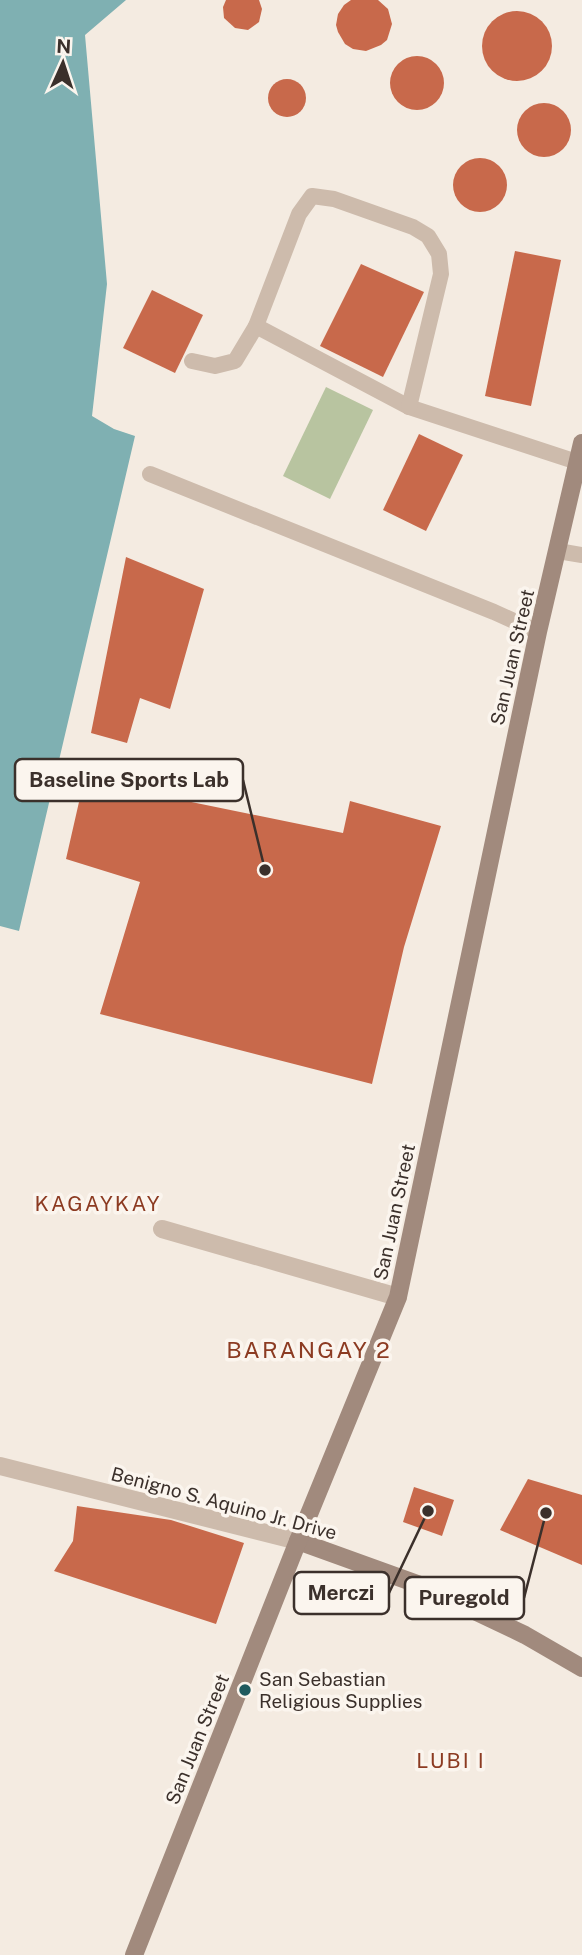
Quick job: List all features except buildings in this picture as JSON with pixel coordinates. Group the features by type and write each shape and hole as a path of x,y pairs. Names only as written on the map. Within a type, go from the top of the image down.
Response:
{"main road":[{"name":"San Juan Street","path":"134,1955 398,1297 538,632 582,443"},
{"name":"Benigno S. Aquino Jr. Drive","path":"298,1541 420,1585 525,1635 582,1668"}],"street":[{"path":"162,1230 398,1297"},
{"name":"Benigno S. Aquino Jr. Drive","path":"0,1466 298,1541"}],"lane":[{"path":"192,361 215,366 235,361 256,326 299,214 312,196 334,199 412,227 428,236 439,254 441,274 409,407"},
{"path":"256,326 409,407 577,462"},
{"path":"150,474 538,632"},
{"path":"558,551 582,555"}],"green space":[{"path":"326,387 373,410 330,499 283,476"}],"water":[{"path":"0,0 126,0 85,35 107,284 92,416 114,429 135,436 19,931 0,926"}],"place":[{"name":"Baseline Sports Lab","path":"265,870"},
{"name":"Merczi","path":"428,1511"},
{"name":"Puregold","path":"546,1513"},
{"name":"San Sebastian Religious Supplies","path":"245,1690"}],"district":[{"name":"KAGAYKAY","path":"98,1204"},
{"name":"BARANGAY 2","path":"309,1350"},
{"name":"LUBI I","path":"451,1761"}]}
